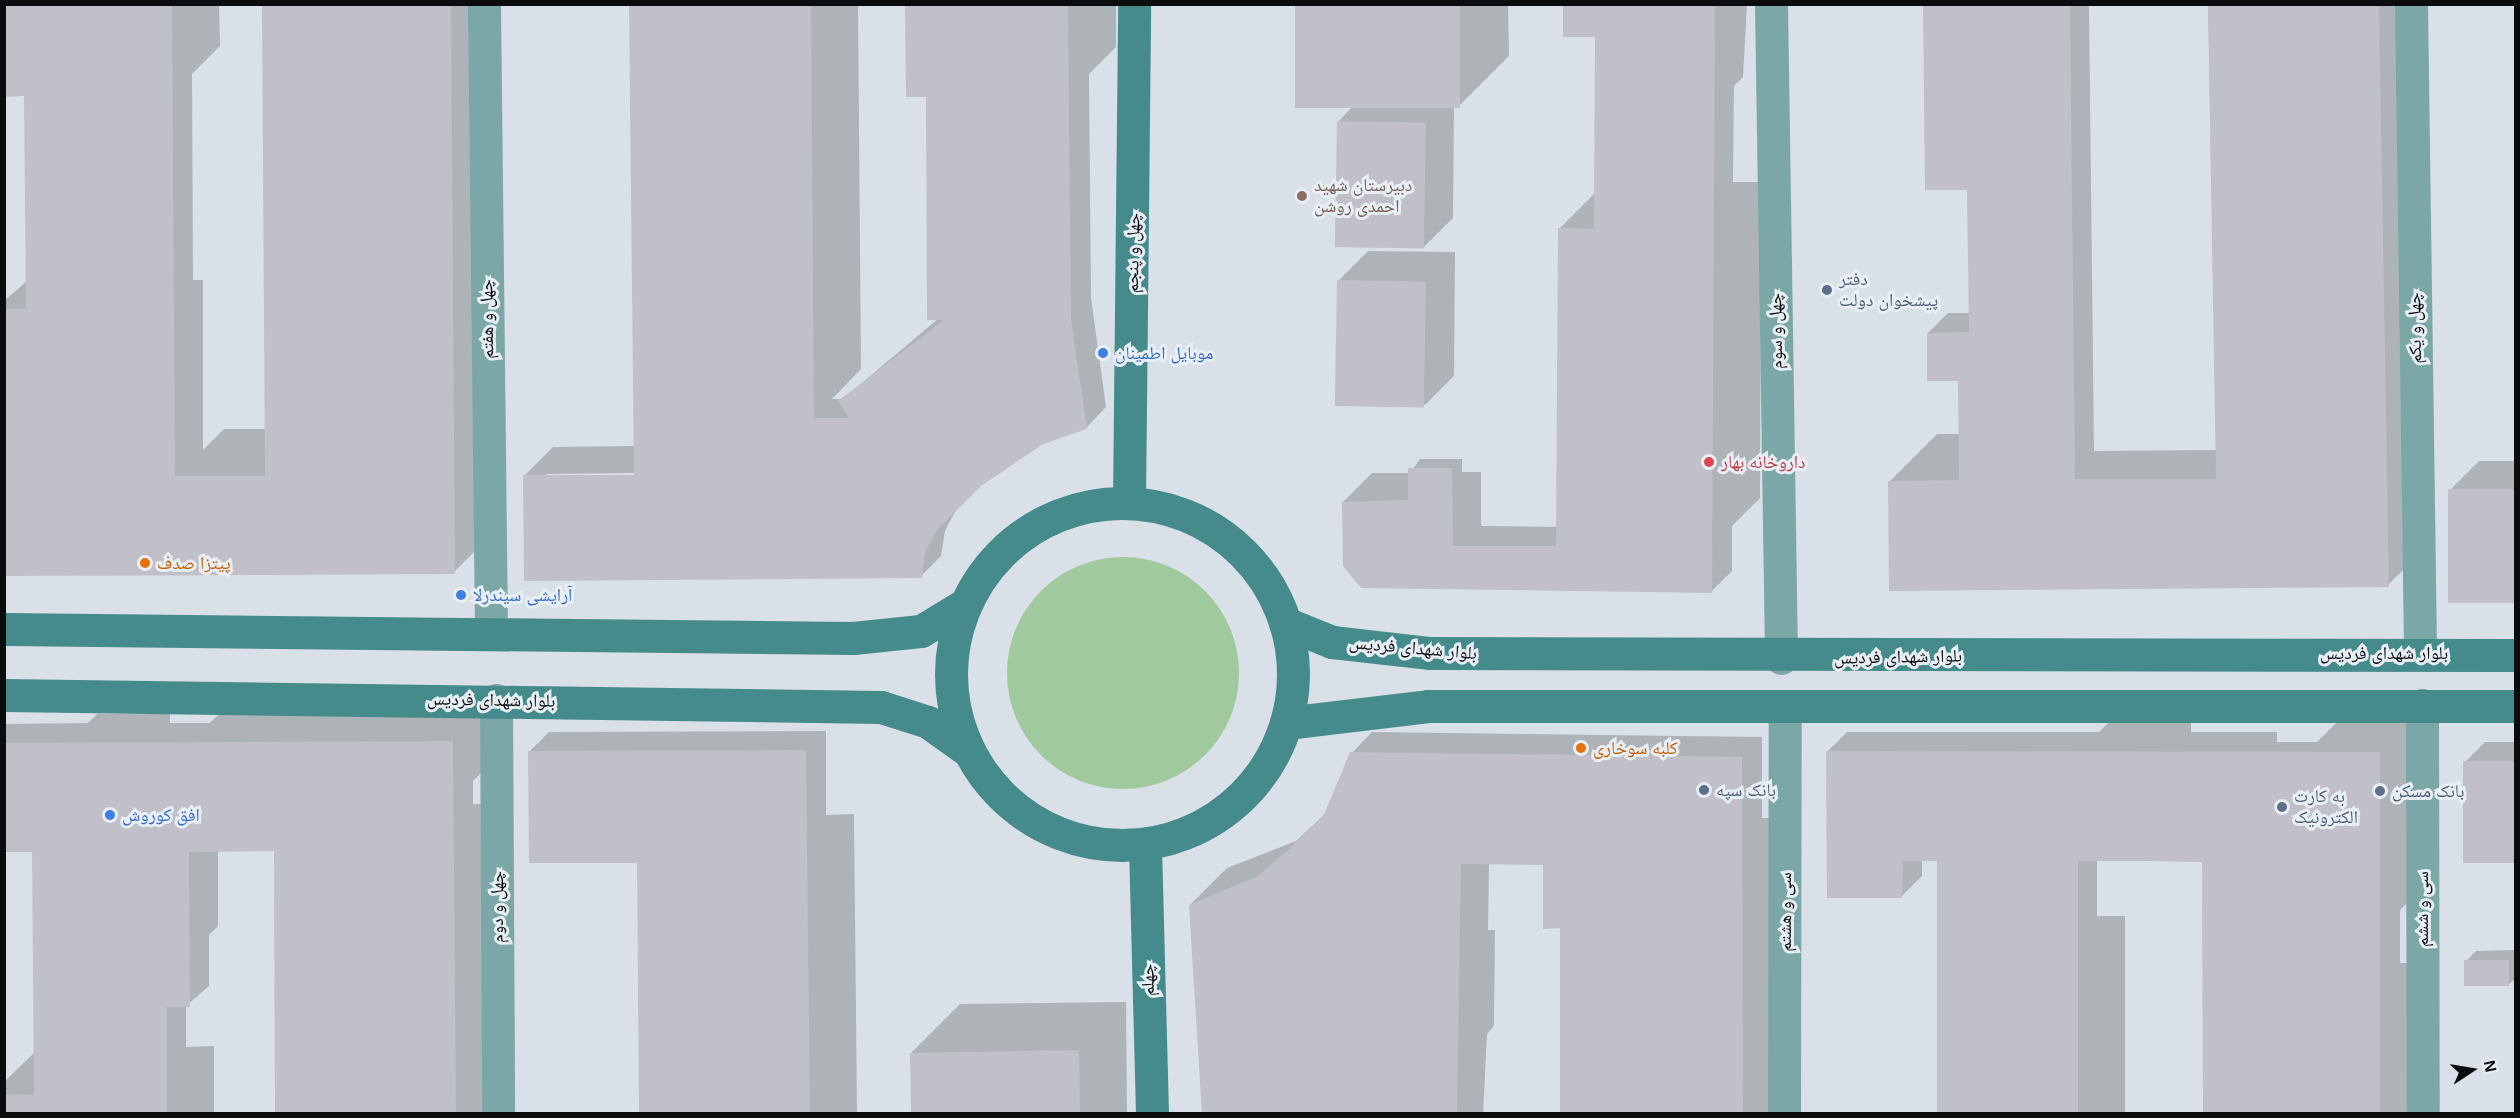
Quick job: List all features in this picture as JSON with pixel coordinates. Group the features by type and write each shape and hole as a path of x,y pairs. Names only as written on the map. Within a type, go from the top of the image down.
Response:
{"main road":[{"name":"چهل و پنجم","path":"1129,501 1134,4"},
{"path":"1129,501 1183,513 1231,541 1267,579 1285,623 1293,670 1286,723 1277,749 1244,796 1199,829 1145,846 1091,844 1040,826 997,794 966,749 951,699 951,646 964,605 994,557 1031,527 1074,508 1129,501"},
{"path":"4,629 853,638 921,631 964,605"},
{"name":"بلوار شهدای فردیس","path":"1285,623 1332,642 1430,653 1781,658 2420,652 2516,655"},
{"name":"بلوار شهدای فردیس","path":"4,695 881,707 928,722 966,749"},
{"path":"1286,723 1428,706 1785,710 2516,706"},
{"name":"چهلم","path":"1145,846 1152,1113"}],"street":[{"name":"چهل و هفتم","path":"484,4 491,634"},
{"name":"چهل و سوم","path":"1771,4 1781,658"},
{"name":"چهل و یکم","path":"2411,4 2420,652"},
{"name":"چهل و دوم","path":"496,700 498,1113"},
{"name":"سی و ششم","path":"2422,705 2423,1113"},
{"name":"سی و هشتم","path":"1784,1113 1785,710"}],"green space":[{"path":"1112,557 1134,557 1168,565 1178,570 1197,583 1213,599 1231,628 1237,650 1239,673 1237,696 1231,718 1220,738 1197,763 1168,781 1134,789 1112,789 1078,781 1068,776 1049,763 1033,747 1015,718 1007,684 1007,662 1015,628 1020,618 1033,599 1049,583 1078,565"}],"building":[{"path":"4,4 172,4 175,476 265,476 262,4 451,4 455,574 4,576 4,309 26,309 24,96 4,97"},
{"path":"629,4 811,4 814,418 849,418 838,401 944,320 927,320 926,97 906,97 905,4 1068,4 1071,319 1087,429 1043,444 981,486 937,530 925,552 922,578 524,581 523,475 634,475"},
{"path":"1295,4 1460,4 1460,108 1295,108"},
{"path":"1563,4 1715,4 1712,593 1361,588 1343,566 1342,502 1408,500 1408,468 1452,468 1453,546 1556,546 1558,228 1594,229 1595,37 1563,37"},
{"path":"1923,4 2070,4 2075,479 2216,479 2208,4 2379,4 2389,587 1889,591 1888,481 1959,480 1958,381 1927,381 1927,333 1969,332 1967,190 1925,190"},
{"path":"1337,121 1426,123 1424,249 1335,247"},
{"path":"1337,280 1426,282 1424,408 1335,406"},
{"path":"2448,489 2516,489 2516,603 2448,603"},
{"path":"453,741 456,1113 275,1113 274,851 189,852 190,1007 167,1007 167,1113 4,1113 4,1094 34,1095 32,852 4,852 4,743"},
{"path":"806,750 810,1113 639,1113 637,863 529,863 528,751"},
{"path":"1826,751 2380,752 2380,1113 2203,1113 2202,862 2078,861 2078,1113 1937,1113 1937,861 1903,861 1902,898 1827,898"},
{"path":"1350,752 1742,757 1743,1113 1560,1113 1560,928 1543,929 1543,865 1461,864 1457,1113 1202,1113 1189,905 1258,876 1288,850 1324,815"},
{"path":"2463,761 2516,761 2516,863 2463,863"},
{"path":"2464,960 2509,960 2509,986 2464,986"},
{"path":"1079,1050 1080,1113 911,1114 910,1053"}],"place":[{"name":"دبیرستان شهید احمدی روشن","path":"1302,196"},
{"name":"دفتر پیشخوان دولت","path":"1827,290"},
{"name":"موبایل اطمینان","path":"1103,353"},
{"name":"داروخانه بهار","path":"1709,462"},
{"name":"پیتزا صدف","path":"145,563"},
{"name":"آرایشی سیندرلا","path":"461,595"},
{"name":"کلبه سوخاری","path":"1581,748"},
{"name":"بانک سپه","path":"1704,790"},
{"name":"بانک مسکن","path":"2380,791"},
{"name":"به کارت الکترونیک","path":"2282,807"},
{"name":"افق کوروش","path":"110,815"}]}
